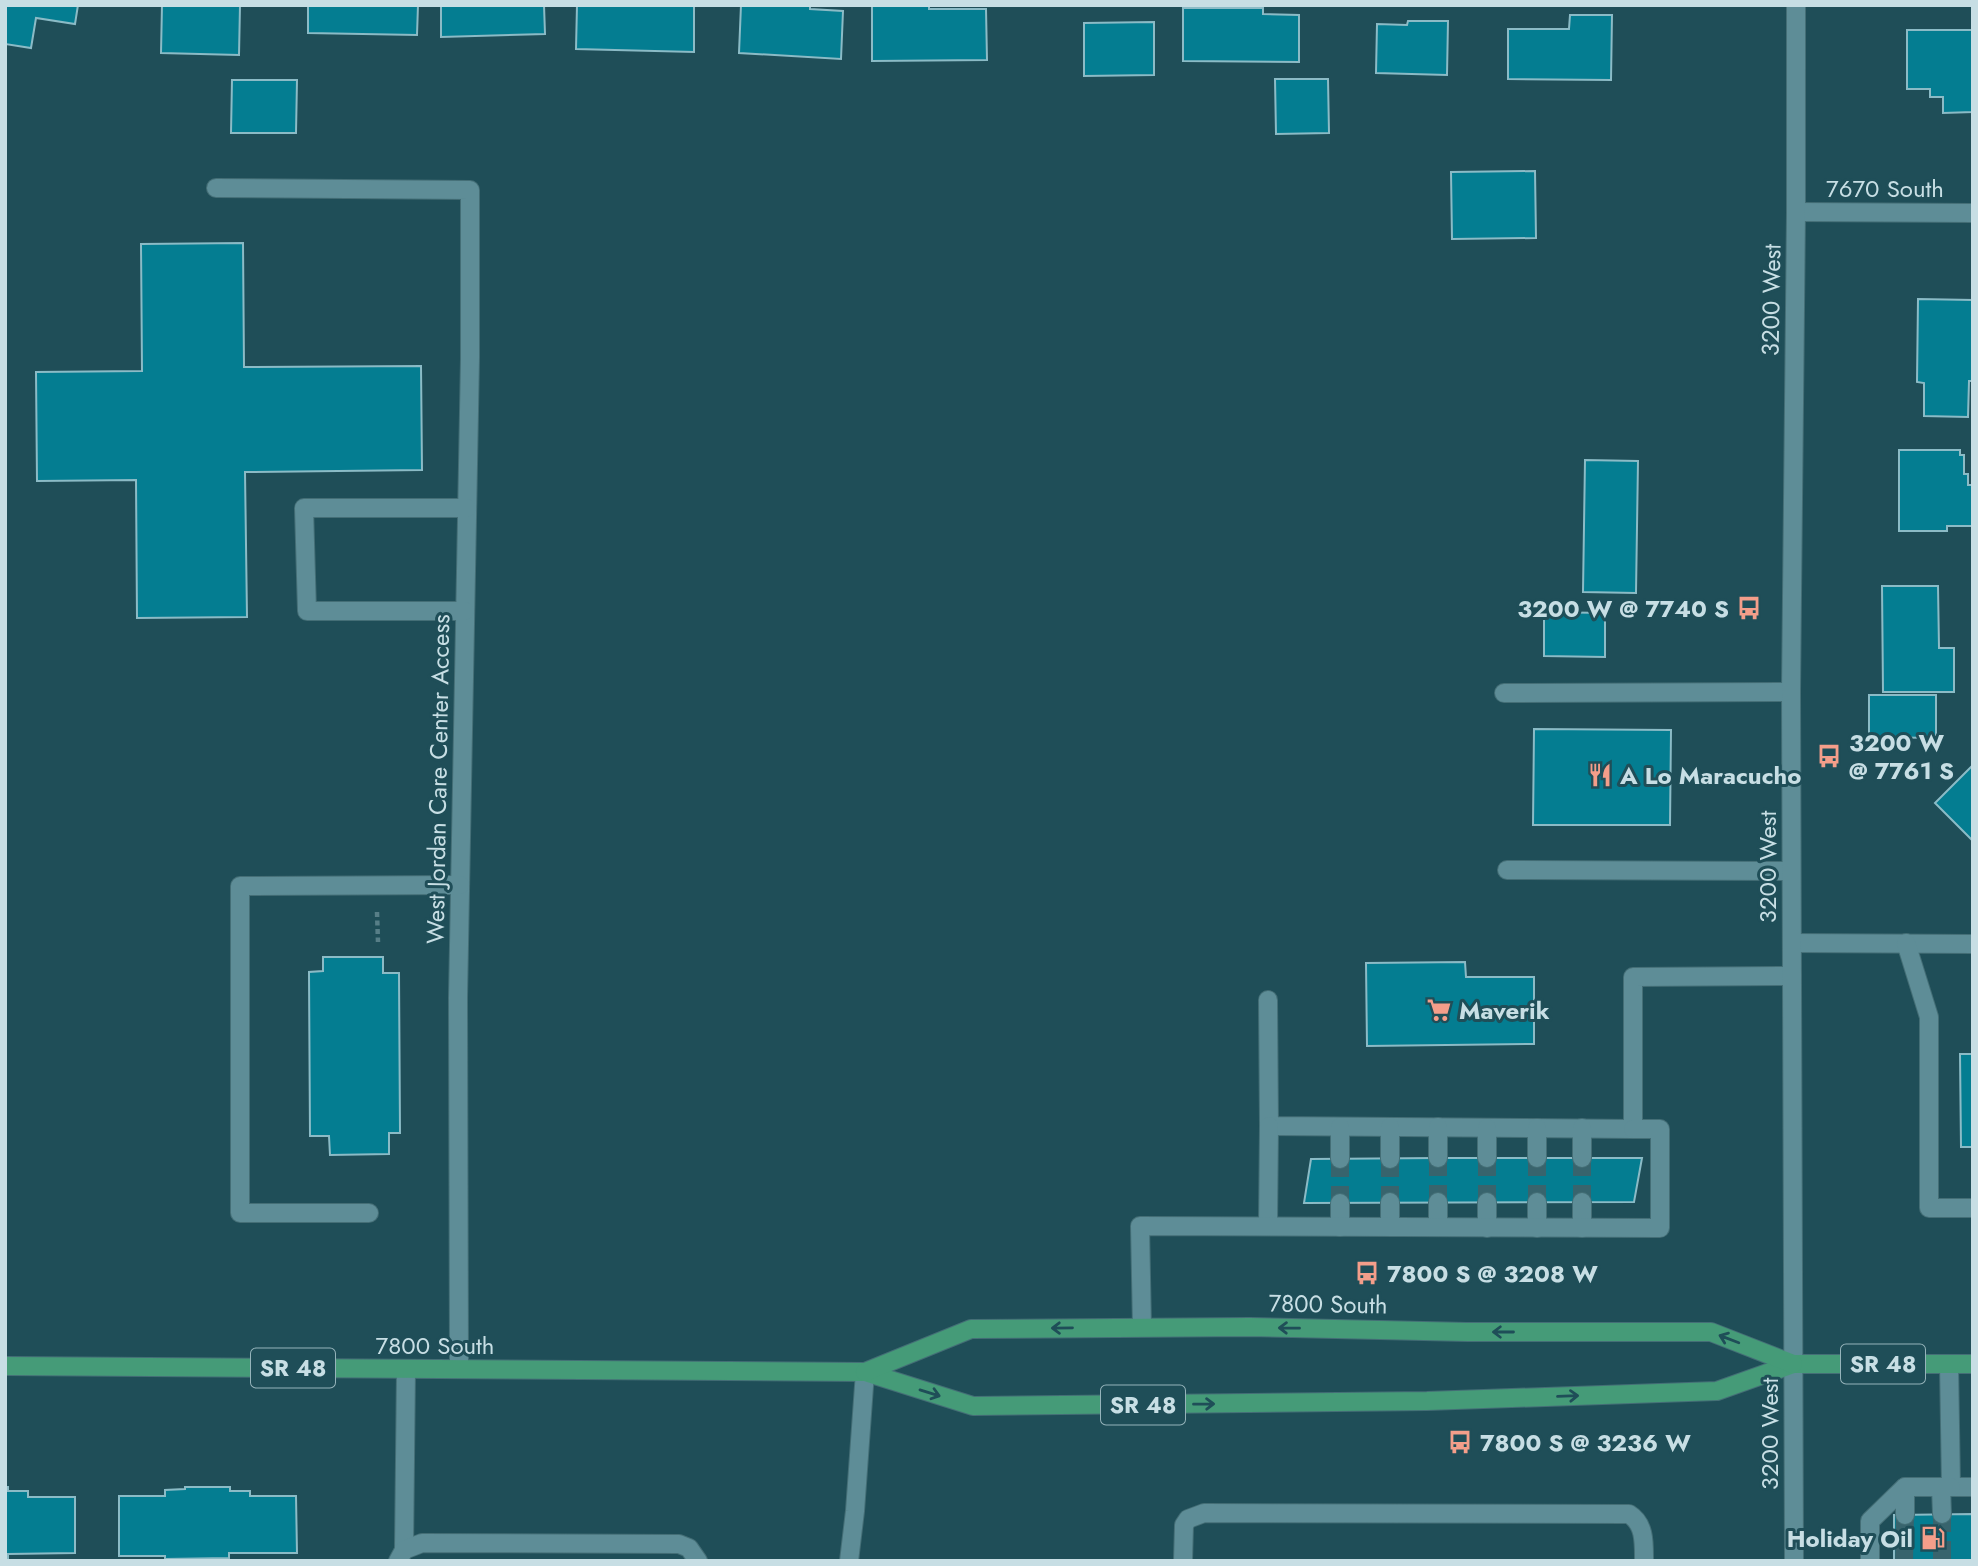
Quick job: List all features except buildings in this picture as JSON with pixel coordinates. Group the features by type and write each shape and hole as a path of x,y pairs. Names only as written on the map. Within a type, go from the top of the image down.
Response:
{"main road":[{"name":"7800 South","path":"865,1372 971,1329 1142,1327 1467,1332 1712,1332 1793,1364"},
{"name":"7800 South","path":"5,1366 865,1372 973,1406 1427,1401 1717,1391 1793,1364 1973,1364"}],"street":[{"name":"3200 West","path":"1794,1561 1791,692 1796,5"},
{"name":"West Jordan Care Center Access","path":"216,188 470,190 458,998 459,1369"},
{"name":"7670 South","path":"1796,212 1973,213"},
{"path":"465,611 307,611 304,508 467,508"},
{"path":"1504,693 1791,692"},
{"path":"1507,870 1791,871"},
{"path":"369,1213 240,1213 240,887 460,885"},
{"path":"1792,943 1973,944"},
{"path":"1906,943 1929,1017 1929,1208 1973,1208"},
{"path":"1633,1129 1633,977 1792,976"},
{"path":"1268,1000 1268,1226"},
{"path":"1142,1327 1140,1226 1660,1228 1660,1129 1269,1126"},
{"path":"1340,1127 1340,1159"},
{"path":"1390,1127 1390,1159"},
{"path":"1438,1127 1438,1158"},
{"path":"1487,1128 1488,1158"},
{"path":"1537,1128 1537,1158"},
{"path":"1582,1128 1582,1158"},
{"path":"1390,1202 1390,1227"},
{"path":"1438,1202 1438,1227"},
{"path":"1488,1202 1488,1228"},
{"path":"1537,1202 1537,1228"},
{"path":"1582,1202 1582,1228"},
{"path":"1340,1203 1340,1227"},
{"path":"1941,1514 1946,1487 1949,1364"},
{"path":"401,1555 406,1369"},
{"path":"849,1561 865,1372"},
{"path":"1870,1561 1870,1521 1905,1487 1973,1487"},
{"path":"1905,1487 1905,1515"},
{"path":"1183,1561 1184,1525 1188,1519 1204,1513 1629,1514 1635,1518 1644,1536 1644,1561"},
{"path":"401,1555 422,1543 679,1544 689,1548 698,1561"}],"tunnel":[{"path":"1438,1158 1438,1202"},
{"path":"1487,1158 1487,1202"},
{"path":"1537,1158 1537,1202"},
{"path":"1582,1158 1582,1202"},
{"path":"1340,1159 1340,1203"},
{"path":"1390,1159 1390,1202"},
{"path":"1942,1514 1942,1561"},
{"path":"1904,1561 1905,1515"}],"place":[{"name":"3200 W @ 7740 S","path":"1749,608"},
{"name":"3200 W @ 7761 S","path":"1829,756"},
{"name":"A Lo Maracucho","path":"1600,775"},
{"name":"Maverik","path":"1439,1010"},
{"name":"7800 S @ 3208 W","path":"1367,1273"},
{"name":"7800 S @ 3236 W","path":"1460,1442"},
{"name":"Holiday Oil","path":"1933,1538"}]}
